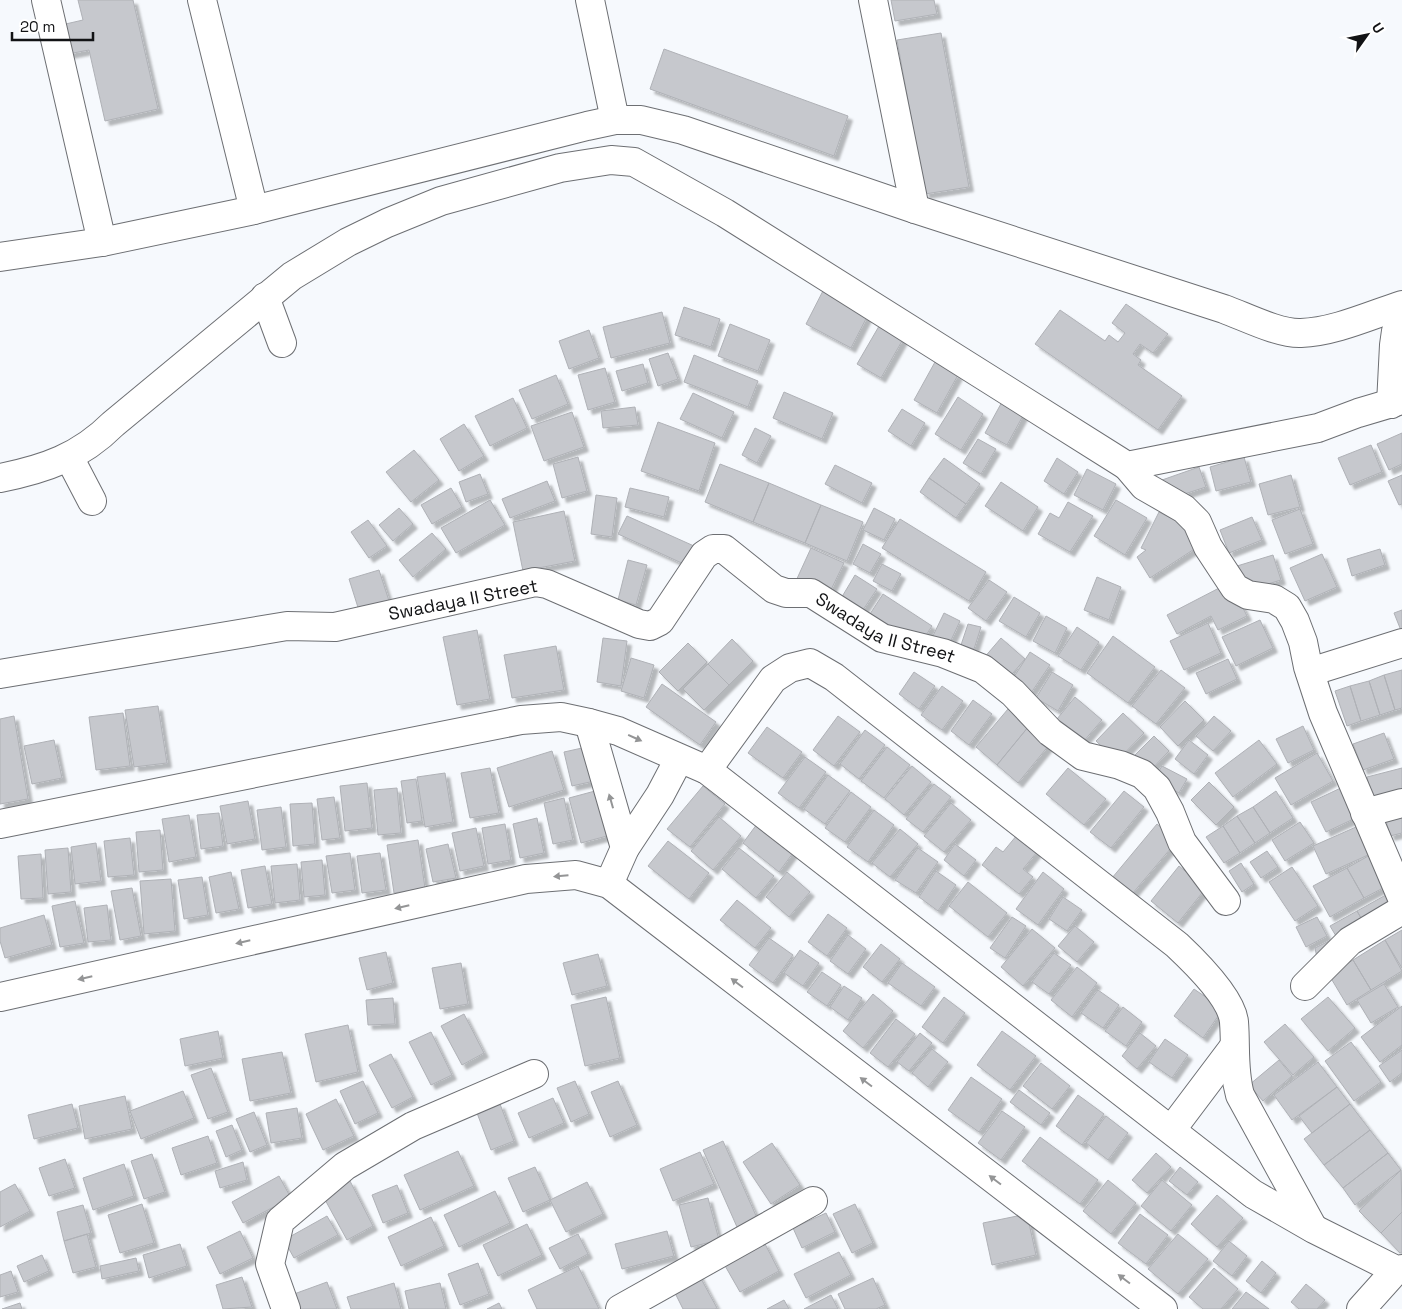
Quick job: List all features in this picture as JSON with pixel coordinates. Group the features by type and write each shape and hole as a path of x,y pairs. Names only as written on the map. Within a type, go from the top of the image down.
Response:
{"street":[{"path":"46,0 102,242"},
{"path":"202,0 254,210"},
{"path":"590,0 615,120"},
{"path":"873,0 915,209"},
{"path":"0,257 102,242 254,210 615,120 641,120 683,130 915,209 1224,309 1268,326 1300,333 1345,324 1402,305"},
{"path":"0,478 30,472 68,457 95,442 113,424 265,297 292,276 348,242 387,223 441,201 560,168 611,160 634,162 724,213 1126,466 1144,486 1184,509 1197,522 1208,547 1235,588 1248,596 1274,599 1287,607 1295,620 1303,642 1323,713 1402,898"},
{"path":"265,297 282,343"},
{"path":"1126,466 1318,428 1398,403 1394,345 1396,332 1402,326"},
{"path":"68,457 92,502"},
{"name":"Swadaya II Street","path":"0,674 287,626 335,627 535,582 547,584 639,624 650,626 660,621 704,556 713,549 724,549 774,589 786,593 811,593 882,638 944,653 983,669 1013,693 1050,732 1083,756 1120,765 1142,774 1157,788 1170,812 1182,842 1226,901"},
{"path":"1310,672 1402,643"},
{"path":"707,770 774,679 790,668 810,663 842,683 1177,945 1198,965 1226,1003 1234,1020 1234,1075 1240,1095 1314,1229"},
{"path":"0,824 520,720 561,717 618,731 707,770 1254,1194 1314,1229 1399,1270 1361,1309"},
{"path":"589,723 625,848"},
{"path":"609,884 625,848 660,795 679,759"},
{"path":"1366,813 1402,803"},
{"path":"0,997 526,879 576,875 609,884 1163,1309"},
{"path":"1305,986 1350,941 1402,910"},
{"path":"1172,1129 1233,1048"},
{"path":"286,1309 270,1264 280,1221 345,1166 413,1126 534,1074"},
{"path":"620,1309 813,1201"}],"building":[{"path":"78,0 133,0 158,109 105,121 89,50 63,55 57,26 83,20"},
{"path":"891,0 934,0 937,14 895,21"},
{"path":"941,33 969,187 925,194 897,40"},
{"path":"664,49 848,116 834,156 650,89"},
{"path":"826,285 871,309 851,348 806,324"},
{"path":"1126,304 1168,334 1153,353 1140,344 1133,354 1141,360 1138,365 1182,396 1158,430 1035,344 1060,310 1105,341 1109,335 1118,342 1125,333 1112,323"},
{"path":"684,307 720,319 711,347 675,335"},
{"path":"662,312 670,343 611,358 603,327"},
{"path":"882,321 906,334 881,378 857,364"},
{"path":"730,324 770,340 758,371 718,356"},
{"path":"589,330 599,358 569,369 559,341"},
{"path":"668,353 678,379 658,386 649,359"},
{"path":"694,355 758,381 748,407 684,382"},
{"path":"935,362 958,375 937,413 914,400"},
{"path":"643,364 648,383 622,391 616,371"},
{"path":"605,368 615,402 588,410 578,375"},
{"path":"556,375 568,404 532,419 519,390"},
{"path":"784,392 833,413 822,439 773,418"},
{"path":"693,393 734,412 722,438 680,419"},
{"path":"958,397 983,414 961,450 935,434"},
{"path":"513,398 527,428 490,446 475,416"},
{"path":"1003,400 1025,412 1007,445 985,433"},
{"path":"635,407 638,425 603,428 601,411"},
{"path":"902,409 925,423 911,446 888,431"},
{"path":"572,412 584,447 544,461 531,426"},
{"path":"658,422 715,443 699,491 641,471"},
{"path":"464,424 484,456 459,471 440,439"},
{"path":"755,428 771,436 757,463 742,455"},
{"path":"1402,433 1402,464 1389,470 1377,444"},
{"path":"978,439 996,449 981,474 963,463"},
{"path":"1371,445 1382,472 1350,485 1338,458"},
{"path":"414,450 439,480 411,502 386,472"},
{"path":"578,457 587,491 562,498 553,464"},
{"path":"1244,457 1251,482 1216,491 1210,467"},
{"path":"944,458 980,484 966,504 929,478"},
{"path":"1057,458 1078,472 1064,494 1044,481"},
{"path":"720,464 769,483 753,522 705,502"},
{"path":"835,465 872,483 862,503 825,484"},
{"path":"1199,467 1206,487 1169,499 1162,480"},
{"path":"1087,469 1116,484 1103,510 1074,495"},
{"path":"480,474 488,494 466,502 459,482"},
{"path":"1291,475 1300,507 1268,515 1259,484"},
{"path":"1402,475 1402,504 1399,505 1388,481"},
{"path":"929,478 966,504 956,518 920,492"},
{"path":"547,481 555,501 510,518 502,499"},
{"path":"1001,482 1038,507 1023,531 985,506"},
{"path":"769,483 821,505 805,543 753,522"},
{"path":"451,488 462,507 432,524 421,505"},
{"path":"630,488 669,497 664,517 625,507"},
{"path":"596,495 617,498 612,537 591,534"},
{"path":"490,500 505,525 456,553 441,528"},
{"path":"1116,500 1147,518 1125,555 1094,536"},
{"path":"1068,502 1093,516 1070,552 1038,534 1050,513 1059,518"},
{"path":"821,505 863,522 847,561 805,543"},
{"path":"399,508 413,524 393,541 379,525"},
{"path":"874,508 895,519 884,540 863,530"},
{"path":"1300,509 1313,544 1285,554 1272,520"},
{"path":"564,511 575,561 523,571 513,522"},
{"path":"1159,512 1184,525 1199,546 1150,578 1137,557 1146,550 1141,548"},
{"path":"627,516 694,546 686,565 618,534"},
{"path":"1252,517 1262,540 1229,553 1220,530"},
{"path":"900,519 986,572 969,601 882,548"},
{"path":"368,520 387,546 369,558 351,532"},
{"path":"432,533 446,549 413,577 399,560"},
{"path":"863,544 881,554 870,573 853,564"},
{"path":"811,548 844,563 827,598 795,583"},
{"path":"1380,549 1385,565 1352,576 1347,559"},
{"path":"1322,554 1337,587 1305,601 1290,568"},
{"path":"1273,555 1281,580 1245,591 1237,566"},
{"path":"628,560 647,565 636,605 618,600"},
{"path":"882,564 901,574 892,591 873,581"},
{"path":"379,570 391,607 361,617 349,579"},
{"path":"855,575 877,589 861,613 840,600"},
{"path":"1097,577 1121,587 1109,620 1084,610"},
{"path":"989,580 1007,592 986,621 968,608"},
{"path":"1223,586 1238,598 1247,616 1218,630 1211,616 1177,634 1167,615"},
{"path":"883,594 932,626 919,646 870,614"},
{"path":"1014,597 1040,613 1026,637 999,621"},
{"path":"1402,610 1402,633 1394,613"},
{"path":"944,613 960,621 947,649 930,642"},
{"path":"1046,616 1067,628 1055,653 1033,641"},
{"path":"1260,620 1273,648 1236,666 1222,637"},
{"path":"1208,623 1221,653 1184,670 1170,641"},
{"path":"968,624 981,627 974,649 961,645"},
{"path":"1077,627 1099,642 1081,670 1058,656"},
{"path":"477,630 490,699 457,705 443,637"},
{"path":"1113,636 1155,667 1128,703 1087,673"},
{"path":"603,638 627,641 621,686 597,682"},
{"path":"1001,638 1025,659 1007,680 983,659"},
{"path":"732,639 753,661 729,685 708,664"},
{"path":"688,643 707,662 678,691 659,672"},
{"path":"556,646 564,690 512,698 504,655"},
{"path":"1030,652 1050,665 1031,693 1012,680"},
{"path":"631,658 654,665 644,698 621,691"},
{"path":"1228,659 1237,679 1206,694 1196,673"},
{"path":"708,664 729,685 704,710 683,689"},
{"path":"1161,670 1185,688 1156,724 1132,706"},
{"path":"1402,670 1402,708 1395,710 1384,675"},
{"path":"914,672 935,686 919,709 899,694"},
{"path":"1052,672 1073,685 1058,711 1036,698"},
{"path":"1384,675 1395,710 1380,715 1369,681"},
{"path":"1369,681 1380,715 1361,721 1350,686"},
{"path":"662,684 716,722 700,745 646,707"},
{"path":"942,686 963,701 942,730 921,715"},
{"path":"1350,686 1361,721 1347,726 1335,691"},
{"path":"1075,697 1102,720 1083,742 1057,719"},
{"path":"973,700 992,714 969,745 951,731"},
{"path":"1185,701 1204,720 1178,746 1160,727"},
{"path":"158,706 167,763 134,767 125,710"},
{"path":"1008,709 1029,726 997,765 976,747"},
{"path":"123,713 130,766 96,770 89,717"},
{"path":"1123,713 1144,733 1117,761 1096,741"},
{"path":"14,716 28,799 0,804 0,719"},
{"path":"838,716 860,732 834,766 813,750"},
{"path":"1214,716 1231,731 1213,751 1196,736"},
{"path":"1029,726 1050,744 1018,783 997,765"},
{"path":"1303,726 1314,750 1288,763 1276,739"},
{"path":"767,727 802,752 783,778 748,753"},
{"path":"865,730 885,745 859,779 840,764"},
{"path":"1384,733 1394,759 1363,770 1353,744"},
{"path":"1154,736 1169,751 1148,773 1132,758"},
{"path":"54,740 62,778 32,784 24,746"},
{"path":"1189,740 1208,755 1194,774 1175,759"},
{"path":"1259,740 1277,764 1233,797 1215,773"},
{"path":"591,746 599,780 572,786 564,752"},
{"path":"887,747 910,765 884,798 861,781"},
{"path":"552,751 564,790 509,807 497,768"},
{"path":"1317,753 1333,781 1291,805 1275,778"},
{"path":"805,757 826,772 799,808 778,793"},
{"path":"912,766 931,782 904,815 885,799"},
{"path":"1162,766 1187,779 1179,793 1154,779"},
{"path":"490,768 499,813 470,818 461,773"},
{"path":"1068,768 1106,799 1084,825 1046,794"},
{"path":"1402,768 1402,798 1374,805 1367,777"},
{"path":"445,773 453,822 425,827 417,777"},
{"path":"828,775 850,791 825,824 804,809"},
{"path":"416,779 422,821 407,823 401,781"},
{"path":"1209,782 1234,807 1216,825 1191,800"},
{"path":"367,783 372,828 345,831 340,786"},
{"path":"934,784 951,797 923,832 906,819"},
{"path":"703,786 725,804 690,847 667,829"},
{"path":"1345,786 1360,816 1326,832 1311,802"},
{"path":"397,788 401,833 378,835 374,790"},
{"path":"595,791 607,836 581,843 569,798"},
{"path":"1124,791 1144,807 1111,848 1090,832"},
{"path":"1276,791 1293,818 1270,833 1253,807"},
{"path":"851,792 871,807 845,842 825,828"},
{"path":"334,797 340,838 322,840 317,799"},
{"path":"564,798 573,840 553,844 544,803"},
{"path":"248,801 255,839 227,844 220,806"},
{"path":"312,803 315,844 293,846 290,804"},
{"path":"951,803 971,820 944,852 924,836"},
{"path":"281,807 286,847 262,850 257,810"},
{"path":"1253,807 1270,833 1255,843 1237,816"},
{"path":"1402,807 1402,833 1390,836 1384,812"},
{"path":"874,810 894,825 868,862 847,847"},
{"path":"219,813 223,846 201,849 197,815"},
{"path":"189,815 196,857 169,862 162,819"},
{"path":"1237,816 1255,843 1240,853 1223,826"},
{"path":"719,817 741,836 713,870 691,851"},
{"path":"537,818 544,853 520,858 513,824"},
{"path":"1300,822 1314,843 1285,861 1272,840"},
{"path":"1365,823 1377,851 1326,874 1313,846"},
{"path":"505,824 511,860 488,864 482,828"},
{"path":"757,824 793,853 779,872 743,843"},
{"path":"1157,824 1177,841 1127,900 1107,884"},
{"path":"1223,826 1240,853 1224,863 1206,837"},
{"path":"476,828 484,866 460,871 452,833"},
{"path":"900,829 918,844 890,877 872,863"},
{"path":"160,830 163,870 139,872 136,832"},
{"path":"1017,835 1037,852 1023,869 1033,877 1019,894 982,865 996,847 1003,852"},
{"path":"130,838 134,875 108,877 104,841"},
{"path":"418,840 425,888 394,893 387,845"},
{"path":"668,841 709,873 689,899 648,866"},
{"path":"96,843 101,881 75,884 71,847"},
{"path":"448,844 456,878 433,882 426,849"},
{"path":"955,844 976,860 964,876 944,860"},
{"path":"68,848 71,892 48,894 45,850"},
{"path":"739,848 774,876 756,898 722,869"},
{"path":"918,848 938,862 916,893 895,880"},
{"path":"1267,851 1278,867 1261,878 1250,862"},
{"path":"350,853 355,890 332,893 326,856"},
{"path":"380,853 386,890 362,893 357,856"},
{"path":"41,854 43,898 21,899 18,856"},
{"path":"1370,855 1387,886 1364,898 1347,868"},
{"path":"322,860 325,895 304,897 301,862"},
{"path":"1241,863 1254,884 1242,892 1229,871"},
{"path":"297,864 300,900 275,903 271,866"},
{"path":"265,866 272,904 248,908 241,870"},
{"path":"1179,866 1206,888 1178,923 1151,901"},
{"path":"1292,867 1318,906 1295,921 1269,882"},
{"path":"1347,868 1364,898 1330,917 1313,886"},
{"path":"936,871 956,885 938,911 919,897"},
{"path":"231,872 239,909 216,913 209,877"},
{"path":"787,872 810,892 789,917 766,897"},
{"path":"1043,872 1064,889 1038,925 1016,909"},
{"path":"202,877 208,915 184,919 178,880"},
{"path":"171,879 175,931 144,934 140,881"},
{"path":"968,882 1007,913 988,937 949,906"},
{"path":"132,888 141,936 120,940 111,891"},
{"path":"1393,891 1401,907 1365,925 1357,911"},
{"path":"1063,897 1082,910 1067,931 1049,919"},
{"path":"737,900 771,928 755,948 720,920"},
{"path":"75,901 84,943 60,947 52,906"},
{"path":"107,905 111,940 88,942 84,908"},
{"path":"1357,911 1365,925 1339,941 1330,926"},
{"path":"828,914 847,928 827,956 808,942"},
{"path":"44,915 52,945 5,958 0,941 0,928"},
{"path":"1012,917 1026,926 1005,958 990,948"},
{"path":"1317,917 1327,936 1306,947 1296,927"},
{"path":"1075,926 1094,942 1077,962 1058,946"},
{"path":"1032,929 1055,948 1023,986 1001,967"},
{"path":"1402,930 1402,968 1385,940"},
{"path":"848,935 866,949 848,974 830,961"},
{"path":"769,938 793,955 773,983 749,965"},
{"path":"1331,940 1317,958 1315,948"},
{"path":"1385,940 1402,971 1371,990 1353,960"},
{"path":"881,944 900,959 882,982 863,967"},
{"path":"800,950 819,963 803,986 784,973"},
{"path":"386,952 393,983 367,990 359,958"},
{"path":"1054,953 1071,965 1049,994 1032,982"},
{"path":"598,954 607,986 572,995 563,963"},
{"path":"1353,960 1371,990 1347,1005 1329,975"},
{"path":"461,963 468,1004 440,1009 432,968"},
{"path":"902,963 935,987 921,1006 888,983"},
{"path":"1077,967 1097,983 1072,1017 1051,1000"},
{"path":"822,972 841,985 827,1006 807,992"},
{"path":"1384,984 1398,1007 1371,1023 1357,1000"},
{"path":"844,986 862,998 848,1020 830,1007"},
{"path":"1194,989 1223,1009 1203,1038 1174,1016"},
{"path":"1098,990 1119,1005 1103,1028 1081,1013"},
{"path":"873,994 893,1011 863,1048 843,1031"},
{"path":"606,997 620,1058 585,1066 571,1005"},
{"path":"944,997 965,1013 943,1043 922,1027"},
{"path":"1328,997 1355,1028 1328,1051 1301,1019"},
{"path":"393,998 395,1024 368,1025 366,1000"},
{"path":"1402,1006 1402,1045 1380,1062 1361,1037"},
{"path":"1123,1007 1142,1022 1126,1046 1105,1031"},
{"path":"464,1014 484,1053 462,1065 441,1026"},
{"path":"896,1019 915,1034 888,1067 870,1053"},
{"path":"1285,1024 1314,1057 1293,1075 1264,1042"},
{"path":"348,1025 358,1072 316,1082 305,1034"},
{"path":"218,1031 223,1058 185,1066 180,1039"},
{"path":"1002,1031 1036,1056 1010,1090 977,1065"},
{"path":"431,1032 452,1075 431,1085 409,1042"},
{"path":"920,1033 932,1043 909,1071 897,1062"},
{"path":"1140,1033 1156,1046 1137,1069 1122,1056"},
{"path":"1165,1039 1188,1055 1172,1078 1149,1062"},
{"path":"1351,1042 1381,1082 1354,1101 1325,1061"},
{"path":"932,1049 948,1062 928,1087 912,1073"},
{"path":"1402,1050 1402,1073 1390,1082 1379,1066"},
{"path":"282,1052 291,1093 250,1101 242,1059"},
{"path":"391,1054 413,1097 392,1108 369,1065"},
{"path":"1279,1060 1292,1076 1263,1101 1249,1085"},
{"path":"1318,1062 1337,1087 1292,1120 1274,1095"},
{"path":"1041,1063 1070,1086 1052,1109 1023,1086"},
{"path":"211,1068 228,1112 208,1119 191,1075"},
{"path":"971,1077 1002,1099 979,1132 948,1110"},
{"path":"363,1081 378,1113 355,1124 340,1091"},
{"path":"575,1081 589,1114 571,1122 557,1088"},
{"path":"618,1081 637,1125 610,1137 591,1092"},
{"path":"1337,1087 1350,1104 1312,1133 1299,1116"},
{"path":"1019,1090 1050,1113 1041,1125 1010,1102"},
{"path":"183,1091 194,1118 141,1139 130,1111"},
{"path":"1078,1095 1104,1114 1082,1145 1056,1126"},
{"path":"125,1096 132,1129 85,1139 79,1106"},
{"path":"553,1098 564,1123 529,1138 518,1113"},
{"path":"336,1099 354,1136 323,1150 306,1114"},
{"path":"72,1104 78,1128 34,1139 28,1115"},
{"path":"500,1104 514,1141 491,1150 477,1113"},
{"path":"1350,1104 1370,1130 1324,1165 1304,1139"},
{"path":"297,1108 302,1138 271,1143 266,1113"},
{"path":"1002,1111 1025,1127 1001,1160 978,1143"},
{"path":"254,1112 267,1145 250,1152 236,1119"},
{"path":"1106,1116 1128,1133 1108,1160 1086,1143"},
{"path":"232,1125 242,1150 226,1157 216,1131"},
{"path":"1370,1130 1388,1153 1343,1188 1324,1165"},
{"path":"208,1136 217,1163 181,1175 172,1148"},
{"path":"1040,1137 1098,1180 1080,1204 1022,1161"},
{"path":"723,1141 757,1218 737,1227 703,1150"},
{"path":"772,1143 800,1185 771,1204 743,1162"},
{"path":"458,1151 474,1186 420,1210 404,1175"},
{"path":"700,1152 714,1184 673,1201 660,1169"},
{"path":"1156,1153 1171,1167 1147,1193 1132,1180"},
{"path":"1388,1153 1401,1170 1355,1205 1343,1188"},
{"path":"152,1154 165,1192 144,1199 131,1161"},
{"path":"65,1159 75,1188 49,1196 39,1168"},
{"path":"243,1162 247,1180 220,1188 215,1171"},
{"path":"124,1164 134,1196 93,1210 83,1178"},
{"path":"535,1167 550,1200 523,1212 508,1178"},
{"path":"1180,1167 1198,1182 1187,1195 1169,1181"},
{"path":"1401,1170 1402,1212 1381,1233 1359,1211"},
{"path":"279,1176 291,1198 243,1223 232,1202"},
{"path":"1108,1180 1136,1203 1111,1234 1083,1211"},
{"path":"1162,1180 1192,1205 1171,1231 1141,1206"},
{"path":"350,1181 373,1226 347,1240 323,1196"},
{"path":"587,1182 603,1214 566,1232 550,1200"},
{"path":"15,1184 30,1211 0,1227 0,1192"},
{"path":"397,1185 408,1213 383,1223 372,1195"},
{"path":"495,1191 510,1223 459,1247 444,1215"},
{"path":"1217,1195 1243,1218 1217,1247 1191,1224"},
{"path":"708,1198 719,1240 691,1247 679,1205"},
{"path":"142,1204 154,1243 120,1253 108,1215"},
{"path":"855,1204 873,1243 852,1253 833,1214"},
{"path":"83,1205 91,1233 64,1241 57,1212"},
{"path":"1402,1212 1402,1252 1400,1253 1381,1233"},
{"path":"826,1213 835,1232 802,1248 793,1228"},
{"path":"1027,1214 1036,1255 992,1265 983,1223"},
{"path":"1140,1214 1168,1235 1146,1264 1118,1243"},
{"path":"327,1216 338,1235 294,1258 284,1240"},
{"path":"431,1217 444,1246 401,1266 388,1237"},
{"path":"527,1224 542,1255 498,1276 483,1245"},
{"path":"240,1231 253,1258 220,1274 207,1247"},
{"path":"667,1231 674,1256 622,1269 615,1244"},
{"path":"87,1234 96,1267 73,1273 64,1241"},
{"path":"578,1234 588,1254 560,1269 549,1248"},
{"path":"1178,1234 1208,1259 1178,1294 1148,1269"},
{"path":"1229,1241 1247,1256 1232,1276 1213,1261"},
{"path":"764,1242 779,1271 740,1292 724,1264"},
{"path":"180,1244 187,1266 149,1278 143,1255"},
{"path":"839,1252 851,1275 806,1298 794,1274"},
{"path":"42,1255 49,1271 24,1282 17,1266"},
{"path":"136,1258 139,1271 102,1279 100,1266"},
{"path":"1262,1261 1276,1273 1261,1293 1246,1281"},
{"path":"478,1263 489,1294 460,1305 448,1274"},
{"path":"578,1266 599,1309 537,1309 528,1290"},
{"path":"1214,1268 1238,1289 1221,1309 1203,1309 1189,1297"},
{"path":"11,1271 18,1292 0,1297 0,1275"},
{"path":"698,1273 717,1308 683,1309 672,1287"},
{"path":"242,1277 252,1307 223,1309 216,1285"},
{"path":"873,1278 885,1305 876,1309 845,1309 838,1294"},
{"path":"327,1282 337,1309 300,1309 294,1294"},
{"path":"394,1283 401,1309 351,1309 347,1297"},
{"path":"440,1283 446,1309 409,1309 405,1291"},
{"path":"1306,1284 1325,1300 1317,1309 1299,1309 1291,1302"},
{"path":"1246,1292 1269,1309 1232,1309"},
{"path":"831,1295 838,1309 804,1309"},
{"path":"784,1300 789,1309 767,1309"},
{"path":"20,1303 22,1309 2,1309"},
{"path":"499,1303 502,1309 487,1309"}]}
